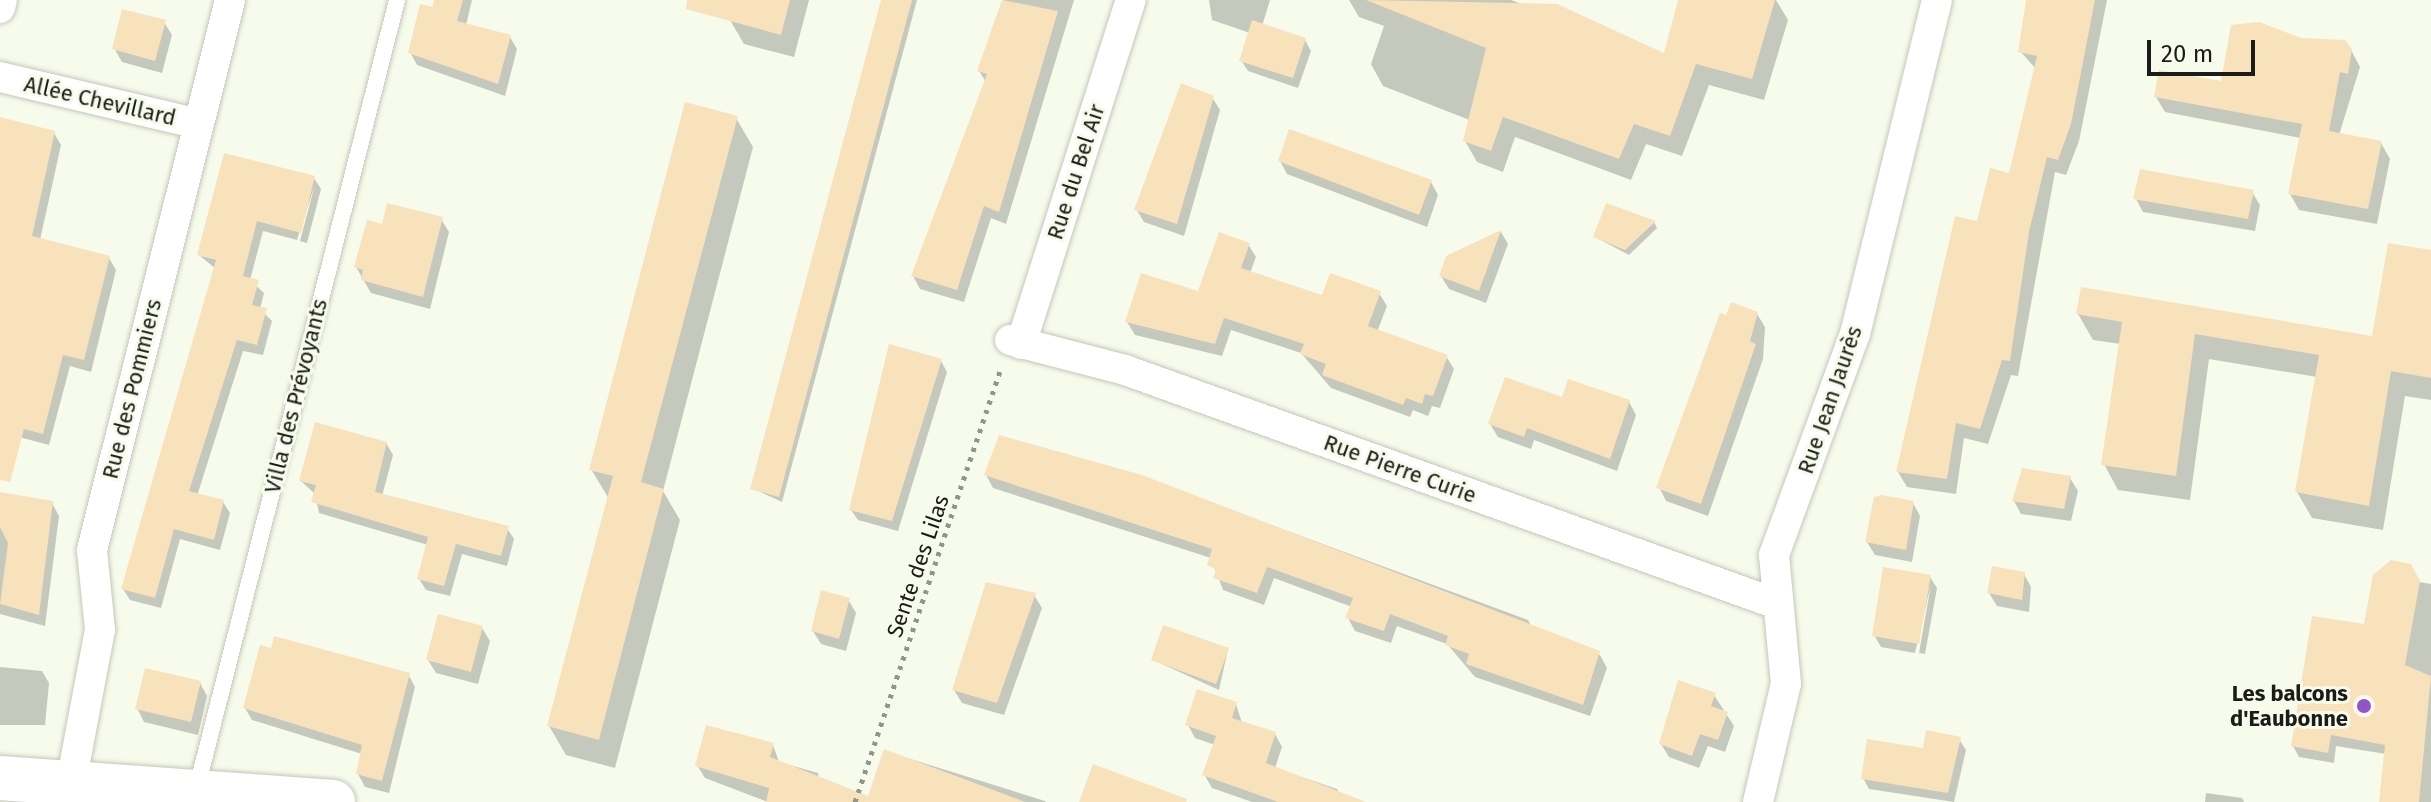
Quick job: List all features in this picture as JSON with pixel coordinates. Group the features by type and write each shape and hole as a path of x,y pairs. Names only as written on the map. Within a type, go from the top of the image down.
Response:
{"street":[{"path":"0,8 2,0"},
{"name":"Rue des Pommiers","path":"71,783 100,630 92,550 230,0"},
{"name":"Rue du Bel Air","path":"1016,342 1131,0"},
{"name":"Rue Jean Jaurès","path":"1758,802 1786,684 1774,555 1855,334 1937,0"},
{"name":"Allée Chevillard","path":"0,77 199,124"},
{"name":"Rue Pierre Curie","path":"1016,342 1125,370 1777,604"},
{"path":"0,778 316,801"}],"lane":[{"name":"Villa des Prévoyants","path":"196,792 397,0"}],"path":[{"name":"Sente des Lilas","path":"855,802 1016,342"}],"building":[{"path":"434,0 463,0 457,21 511,35 498,84 408,53 420,4 433,7"},
{"path":"687,0 790,0 781,35 686,9"},
{"path":"881,0 912,0 779,497 750,489"},
{"path":"1002,0 1058,11 999,212 984,206 957,290 911,276 987,74 977,71"},
{"path":"1366,0 1557,4 1664,53 1678,0 1775,0 1752,79 1696,64 1670,136 1634,124 1619,159 1503,117 1491,151 1463,141 1486,48"},
{"path":"2026,0 2095,0 2071,124 2058,160 2047,157 2029,232 2010,361 2002,360 1980,429 1956,423 1947,479 1896,472 1955,216 1977,221 1990,168 2009,173 2037,56 2018,52"},
{"path":"122,9 166,20 155,61 112,49"},
{"path":"1252,20 1306,38 1293,78 1239,61"},
{"path":"2259,22 2301,38 2345,40 2352,49 2348,74 2340,72 2329,131 2382,141 2368,209 2288,194 2302,124 2154,97 2159,70 2221,81 2231,25"},
{"path":"1181,83 1214,96 1177,224 1134,210"},
{"path":"685,102 738,116 641,482 664,489 599,740 547,726 613,476 589,470"},
{"path":"0,117 55,131 32,236 110,256 84,360 63,355 43,434 24,429 10,482 0,480"},
{"path":"1289,129 1432,180 1419,215 1278,161"},
{"path":"224,153 315,176 301,233 257,221 243,276 259,280 252,305 267,308 257,345 237,340 189,491 224,500 214,540 174,529 155,598 121,589 216,260 197,255"},
{"path":"2140,169 2254,190 2248,219 2133,199"},
{"path":"387,203 443,217 423,297 361,280 363,270 354,267 367,220 382,224"},
{"path":"1606,203 1656,221 1625,250 1593,237"},
{"path":"1501,230 1479,291 1439,276 1446,256"},
{"path":"1219,232 1250,243 1241,268 1322,295 1330,273 1381,291 1368,326 1448,355 1433,396 1425,394 1422,404 1406,398 1403,405 1322,375 1326,364 1300,354 1304,344 1224,318 1215,344 1125,322 1141,273 1198,291"},
{"path":"2388,243 2431,250 2431,378 2391,371 2369,506 2295,492 2319,355 2195,334 2176,476 2101,465 2122,322 2076,314 2081,287 2372,336"},
{"path":"1731,302 1758,312 1750,341 1756,344 1701,504 1656,488 1720,313 1726,315"},
{"path":"889,344 942,359 892,521 849,510"},
{"path":"1505,377 1562,397 1568,379 1630,400 1610,459 1527,428 1524,437 1488,424"},
{"path":"315,422 387,442 375,492 509,526 501,556 456,544 444,586 417,579 428,537 311,502 316,485 299,481"},
{"path":"999,435 1142,475 1600,651 1583,705 1466,664 1469,654 1445,645 1448,636 1390,614 1384,631 1345,618 1353,598 1267,567 1257,593 1213,578 1216,569 1207,565 1212,549 984,475"},
{"path":"2022,468 2071,476 2064,509 2012,501"},
{"path":"0,492 53,501 39,615 0,604 8,543 0,527"},
{"path":"1882,495 1914,501 1906,550 1865,542 1874,497"},
{"path":"2391,560 2411,564 2420,581 2405,665 2431,676 2419,802 2379,802 2385,745 2331,735 2328,753 2291,746 2312,616 2364,624 2373,575"},
{"path":"1992,566 2025,572 2022,600 1987,593"},
{"path":"1883,567 1931,575 1919,644 1872,636"},
{"path":"986,582 1036,593 997,703 952,690"},
{"path":"821,590 850,598 839,639 811,631"},
{"path":"438,614 483,626 471,672 426,660"},
{"path":"1163,625 1229,648 1216,684 1151,660"},
{"path":"274,636 410,673 382,781 356,774 362,745 243,708 260,645 271,648"},
{"path":"145,668 201,681 191,722 135,709"},
{"path":"1678,680 1716,693 1711,706 1728,712 1718,740 1700,734 1692,756 1659,744"},
{"path":"1197,689 1237,702 1232,718 1276,732 1266,763 1366,802 1278,802 1202,775 1216,736 1185,725"},
{"path":"706,725 774,743 770,757 868,796 884,749 1025,802 766,802 769,788 695,766"},
{"path":"1926,730 1961,737 1948,793 1861,779 1867,739 1923,748"},
{"path":"1093,764 1187,799 1186,802 1079,802"}],"place":[{"name":"Les balcons d'Eaubonne","path":"2364,706"}]}
